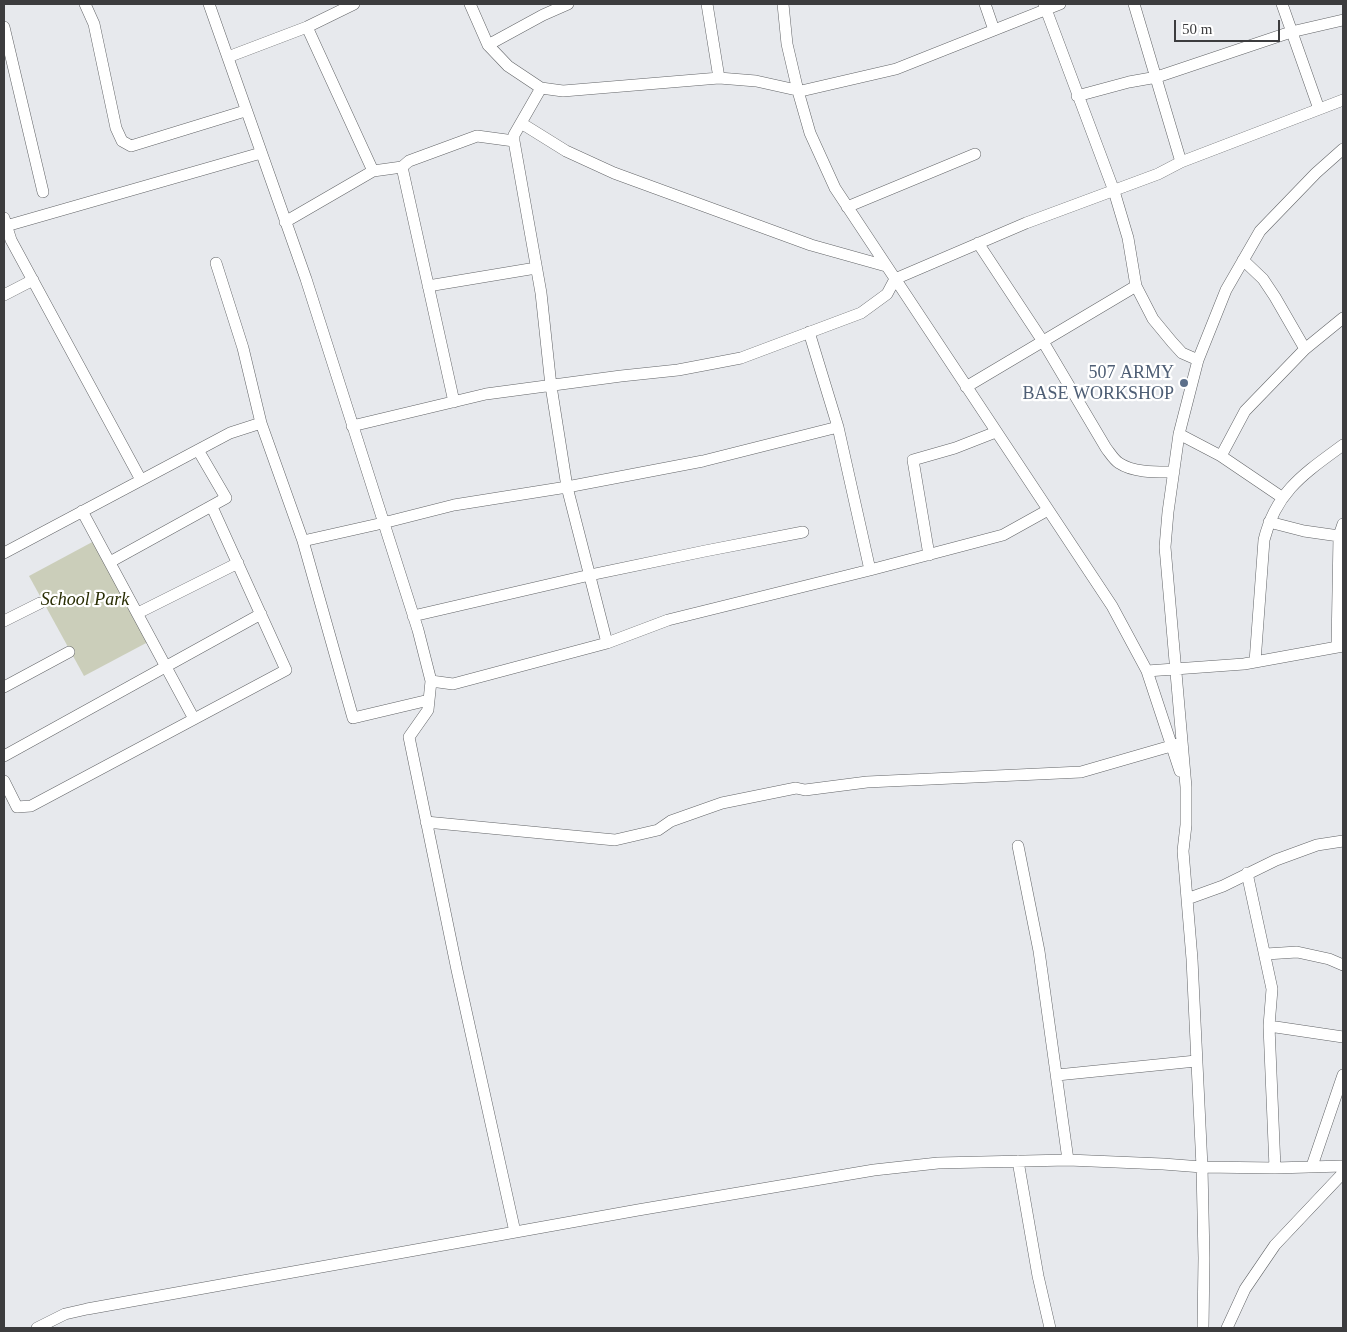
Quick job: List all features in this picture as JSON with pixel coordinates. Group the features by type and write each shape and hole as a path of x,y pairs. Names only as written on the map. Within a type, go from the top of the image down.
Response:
{"street":[{"path":"85,4 94,24 116,128 122,141 131,146 245,111"},
{"path":"209,4 245,111 306,279 413,616 431,681 428,710 409,737 455,961 515,1232"},
{"path":"228,57 307,27 354,4"},
{"path":"470,4 488,45 508,66 542,88 563,91 719,78 756,81 798,91 896,69 994,30 1045,6 1060,4"},
{"path":"488,45 543,15 568,4"},
{"path":"707,4 719,78"},
{"path":"783,4 787,44 798,91 810,134 834,188 1112,606 1147,671 1177,745 1186,787 1186,825 1183,851 1202,1167 1203,1328"},
{"path":"985,4 994,30"},
{"path":"1134,4 1181,162"},
{"path":"1282,4 1319,109"},
{"path":"1045,6 1077,96 1114,190 1128,238 1136,286 1153,319 1172,342 1182,352 1198,360"},
{"path":"1077,96 1129,82 1157,77 1291,32 1343,20"},
{"path":"4,27 43,192"},
{"path":"307,27 373,171"},
{"path":"542,88 514,135 514,141 540,293 551,386 567,487 607,643"},
{"path":"352,426 486,394 678,370 741,358 861,313 887,294 895,279 978,243 1343,100"},
{"path":"521,123 566,151 614,173 811,245 886,266"},
{"path":"285,222 373,171 402,167 409,161 477,136 514,141"},
{"path":"1177,745 1176,669 1165,547 1179,434 1198,360 1226,290 1260,231 1316,173 1343,149"},
{"path":"140,480 11,240 5,222 261,153"},
{"path":"847,207 975,154"},
{"path":"402,167 454,402"},
{"path":"978,243 1042,340 1106,448 1118,463 1130,468 1153,472 1174,472"},
{"path":"1243,260 1263,279 1275,296 1305,349"},
{"path":"216,263 242,348 261,423 303,540 353,718 429,700"},
{"path":"428,286 536,268"},
{"path":"4,295 32,280"},
{"path":"966,387 1042,340 1136,286"},
{"path":"1221,456 1244,411 1305,349 1343,318"},
{"path":"809,332 838,427 870,570"},
{"path":"4,553 230,433 261,423"},
{"path":"303,540 383,523 454,505 567,487 703,461 838,427"},
{"path":"929,555 913,460 954,448 996,432"},
{"path":"1179,434 1221,456 1282,498"},
{"path":"1255,662 1264,540 1269,522 1288,490 1316,464 1343,445"},
{"path":"110,562 226,498 198,450"},
{"path":"4,782 17,807 31,806 286,670 212,507"},
{"path":"431,681 453,684 607,643 668,620 1003,535 1048,510"},
{"path":"82,511 194,719"},
{"path":"1269,522 1304,531 1339,536"},
{"path":"1147,671 1255,662 1340,646 1339,536 1343,524"},
{"path":"413,616 590,575 803,532"},
{"path":"138,613 238,563"},
{"path":"4,621 40,604"},
{"path":"4,756 261,614"},
{"path":"4,687 69,652"},
{"path":"426,822 616,840 658,830 671,821 722,803 796,788 805,790 867,782 1081,772 1177,745"},
{"path":"1187,898 1223,886 1276,860 1317,845 1343,842"},
{"path":"1018,846 1039,951 1068,1160"},
{"path":"1247,873 1266,954 1272,989 1269,1026 1275,1168"},
{"path":"1266,954 1297,952 1328,959 1343,965"},
{"path":"1269,1026 1343,1037"},
{"path":"1057,1075 1196,1060"},
{"path":"1312,1166 1343,1075"},
{"path":"37,1328 65,1314 87,1309 874,1170 938,1163 1068,1160 1202,1167 1275,1168 1343,1166"},
{"path":"1018,1161 1034,1258 1050,1328"},
{"path":"1227,1328 1245,1289 1275,1245 1343,1173"}],"green space":[{"name":"School Park","path":"96,540 148,642 84,676 29,576"}],"place":[{"name":"507 ARMY BASE WORKSHOP","path":"1184,383"}]}
